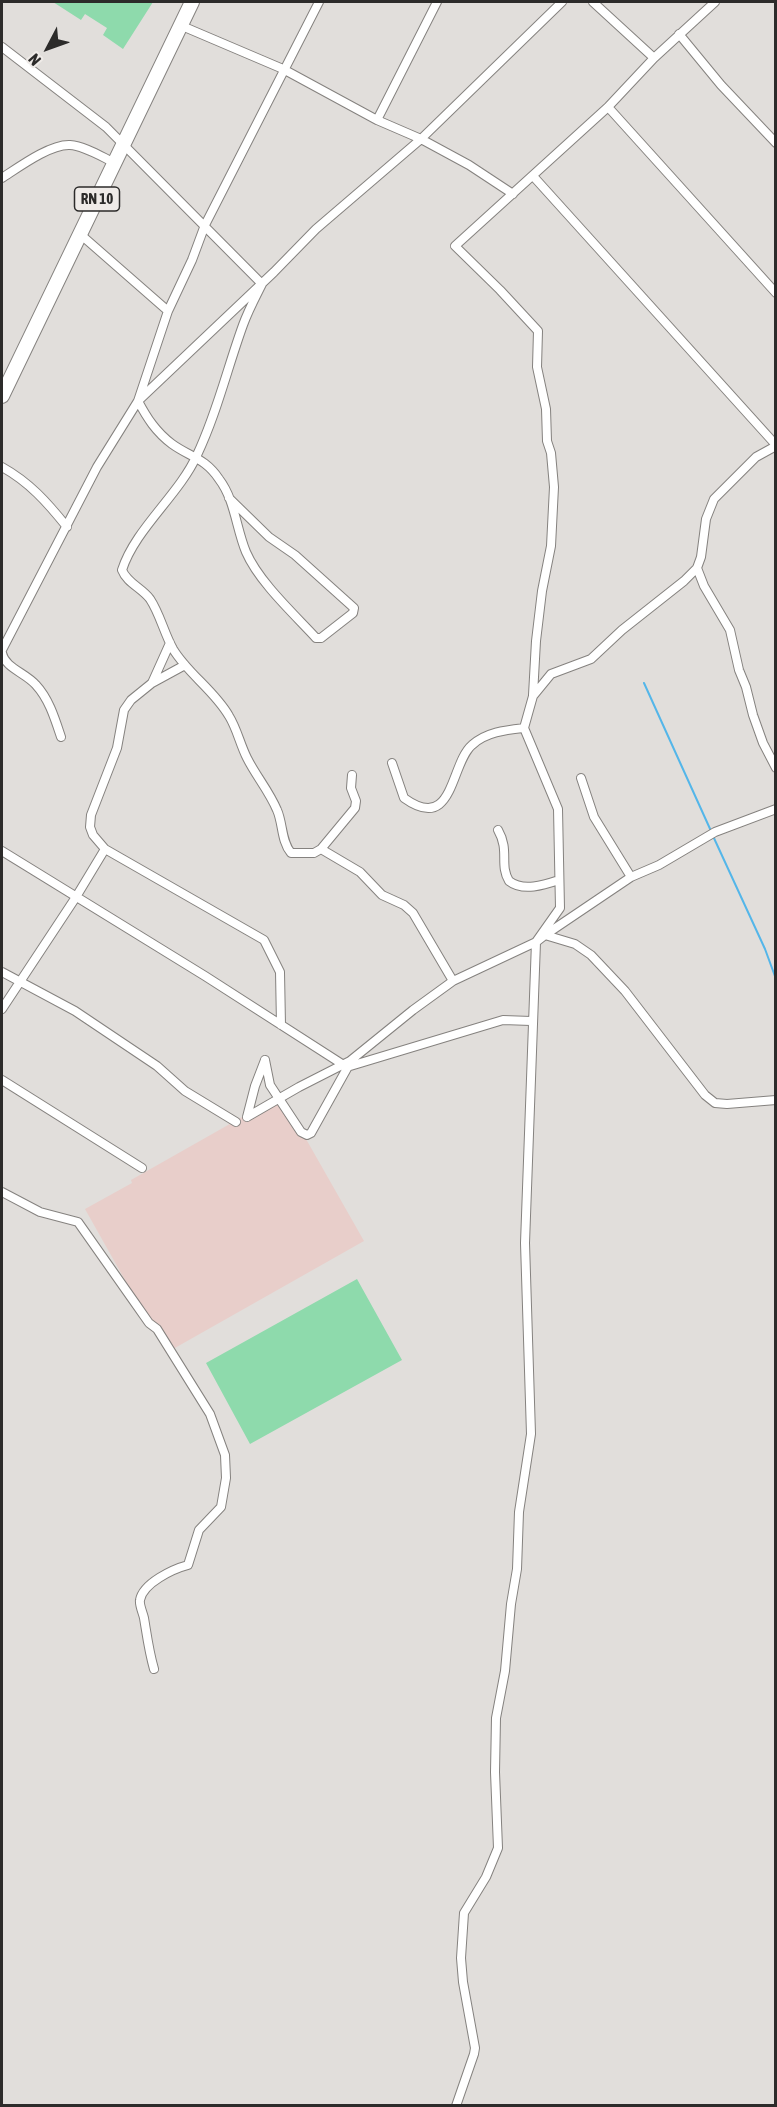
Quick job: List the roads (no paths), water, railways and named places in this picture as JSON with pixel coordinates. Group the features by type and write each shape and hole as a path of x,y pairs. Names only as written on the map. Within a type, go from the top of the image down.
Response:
{"main road":[{"name":"RN 10","path":"2,396 192,2"}],"street":[{"path":"62,737 42,692 26,675 6,663 2,651 97,467 138,401 168,311 192,260 205,225 319,2"},
{"path":"377,120 437,2"},
{"path":"138,401 262,284 316,229 421,139 562,2"},
{"path":"593,2 654,58"},
{"path":"456,2106 475,2048 461,1958 464,1913 486,1878 498,1848 495,1772 496,1718 505,1671 517,1569 519,1512 531,1434 525,1243 530,1140 531,1021 536,942 560,908 558,809 524,728 533,696 537,627 551,546 554,487 551,453 546,436 546,409 537,367 538,332 500,290 455,246 608,107 654,58 715,2"},
{"path":"182,26 283,69 377,120 421,139 469,165 513,194"},
{"path":"679,34 721,86 776,143"},
{"path":"2,47 106,127 262,284"},
{"path":"608,107 776,293"},
{"path":"2,178 44,152 61,146 77,147 115,163"},
{"path":"532,176 776,446 756,457 714,500 706,519 701,557 697,568 656,605 622,630 591,659 551,674 533,696"},
{"path":"80,234 168,311"},
{"path":"262,284 244,322 223,390 197,456 178,487 144,531 122,570 128,580 138,586 148,597 170,643 185,665 220,701 229,715 237,730 245,755 264,784 277,811 287,849 291,853 314,853 321,849 355,808 356,801 351,788 352,776"},
{"path":"138,401 159,433 174,445 197,456 221,481 230,498 250,559 279,599 316,638 321,638 353,613 354,608 296,555 268,537 230,498"},
{"path":"2,467 30,485 45,499 67,527"},
{"path":"697,568 704,586 730,630 753,715 763,743 776,768"},
{"path":"152,682 170,643"},
{"path":"185,665 152,682 131,700 124,710 117,748 91,815 90,827 93,835 105,849 264,940 280,972 281,1025"},
{"path":"392,763 404,798 433,808 441,803 448,793 466,751 472,745 482,738 503,730 524,728"},
{"path":"582,778 594,817 631,877"},
{"path":"531,1021 503,1020 347,1064 279,1099 247,1117 265,1060 270,1085 279,1099 301,1132 307,1135 311,1133 347,1064 413,1010 453,981 536,942 631,877 659,865 715,832 776,809"},
{"path":"498,830 504,840 505,874 509,881 522,886 539,886 559,880"},
{"path":"2,1009 105,849"},
{"path":"321,849 360,872 382,895 404,905 413,913 453,981"},
{"path":"2,851 347,1064"},
{"path":"545,935 574,944 591,955 625,991 705,1095 715,1103 776,1100"},
{"path":"2,972 18,983 75,1011 157,1066 185,1091 236,1122"},
{"path":"2,1080 142,1168"},
{"path":"2,1192 40,1212 78,1222 149,1323 157,1329 197,1391 220,1438 225,1455 226,1478 221,1507 199,1530 188,1565 176,1568 159,1578 146,1588 140,1600 146,1645 154,1669"}],"waterway":[{"path":"644,683 711,831"},
{"path":"713,836 765,949 776,979"}]}
